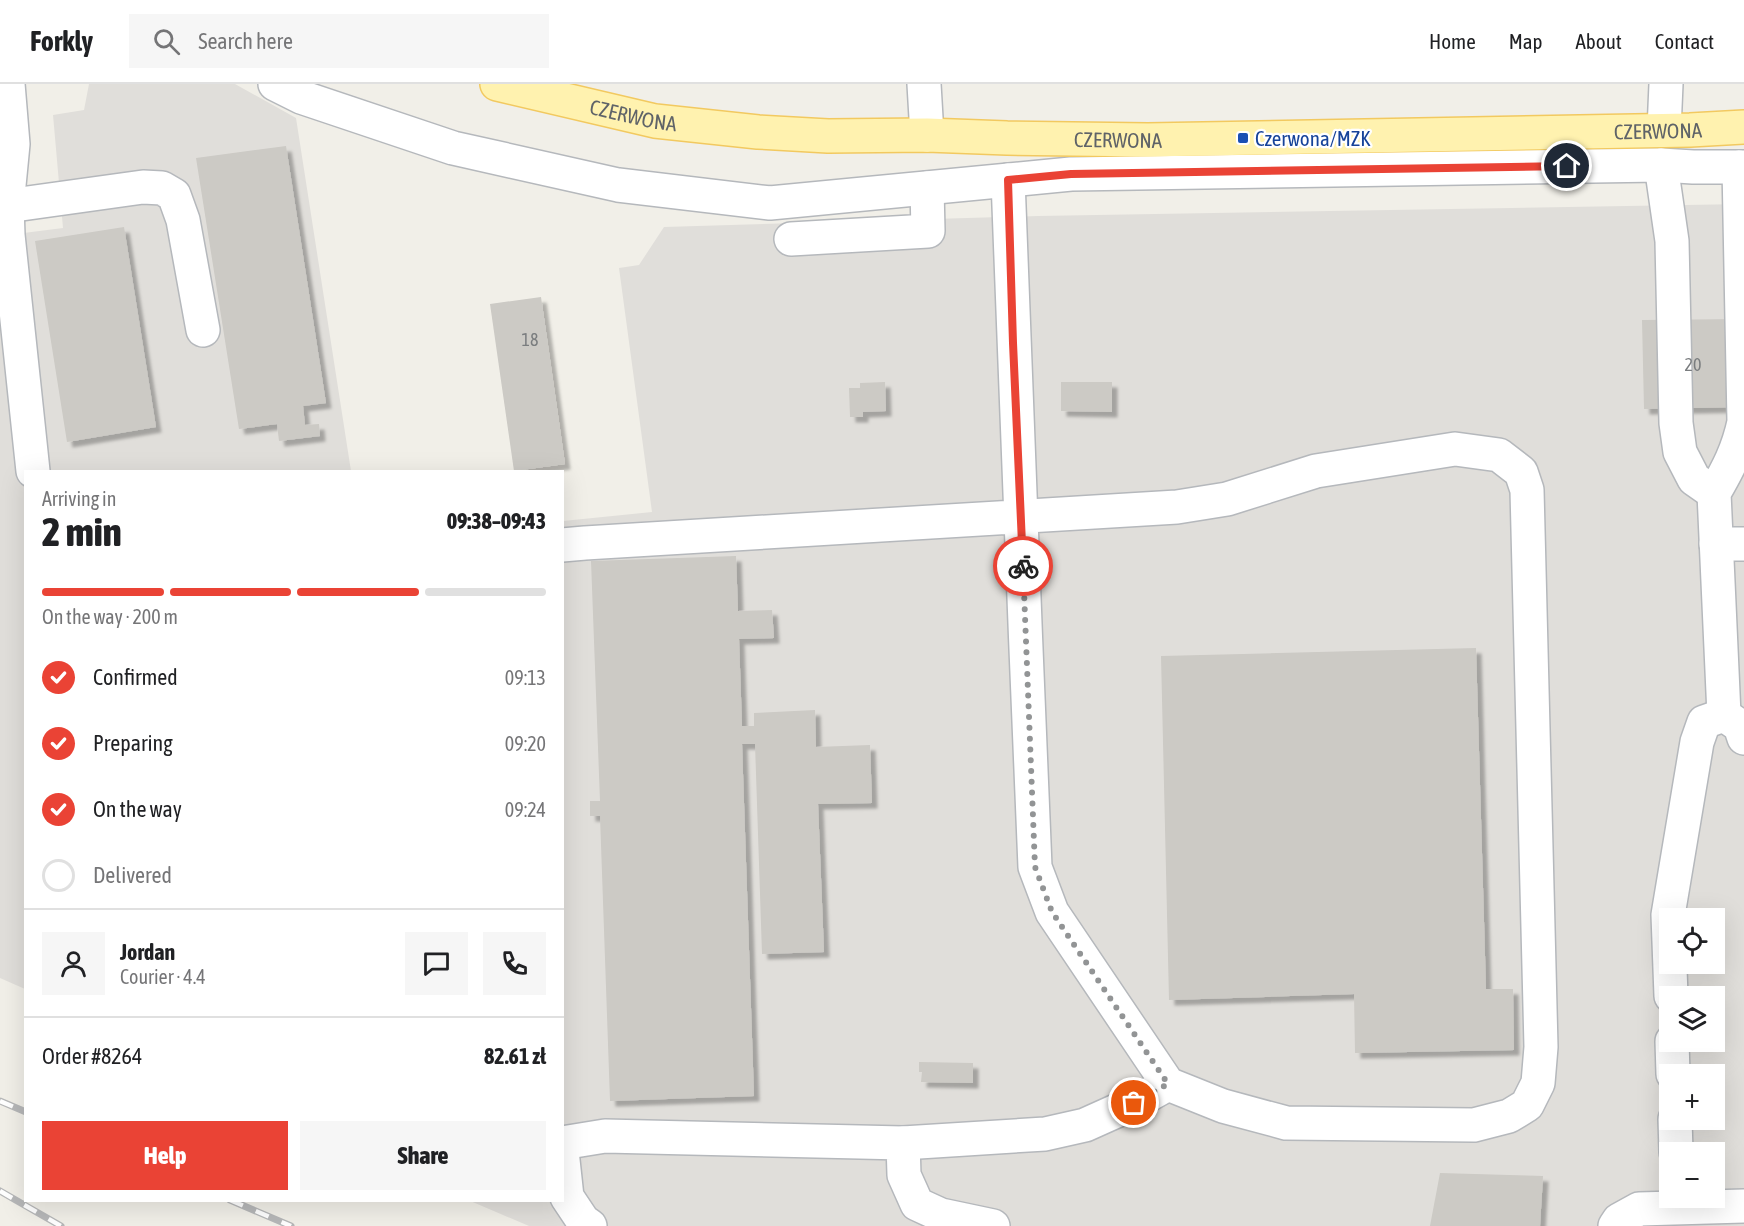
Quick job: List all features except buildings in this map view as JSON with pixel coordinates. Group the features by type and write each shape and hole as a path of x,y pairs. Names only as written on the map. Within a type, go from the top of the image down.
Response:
{"main road":[{"name":"CZERWONA","path":"497,84 655,121 758,132 817,135 1148,140 1744,127"}],"street":[{"path":"8,84 13,144 4,206 33,470"},
{"path":"275,84 301,97 453,148 618,185 770,203 1071,174 1661,165 1742,167 1744,422 1732,462 1714,493"},
{"path":"924,84 927,135"},
{"path":"1664,130 1666,84"},
{"path":"1661,165 1672,241 1676,423 1680,452 1694,479 1714,493 1730,544 1734,727 1704,723 1697,742 1668,915 1671,986"},
{"path":"564,545 1021,517 1177,507 1227,499 1316,471 1455,449 1499,455 1521,472 1527,490 1541,1047 1538,1083 1527,1105 1509,1116 1474,1125 1286,1123 1223,1106 1168,1084 1052,912 1035,867 1021,517 1014,355 1008,180"},
{"path":"4,206 143,187 162,188 174,195 183,220 203,330"},
{"path":"791,239 928,231 927,188"},
{"path":"564,1143 605,1136 903,1143 1045,1134 1084,1125 1134,1103 1168,1084"},
{"path":"903,1143 904,1175 917,1203 941,1215 993,1226"},
{"path":"564,1169 567,1197 583,1221 590,1226"},
{"path":"1615,1226 1619,1220 1639,1209 1659,1205"},
{"path":"1725,1205 1744,1206"}],"shaded area":[{"path":"89,84 235,84 296,118 351,470 24,470 24,989 0,978 0,236 63,228 53,115 84,110"},
{"path":"1744,204 1744,1226 529,1226 473,1202 564,1202 564,521 652,512 619,268 639,265 664,227 1038,216"}],"railway":[{"path":"0,1101 24,1111"},
{"path":"0,1191 61,1226"},
{"path":"235,1202 291,1226"}],"way so far":[{"path":"1023,566 1035,867 1052,912 1168,1084 1134,1103"}],"place":[{"name":"Czerwona/MZK","path":"1243,138"}],"route":[{"path":"1023,566 1008,180 1071,174 1567,166"}]}
